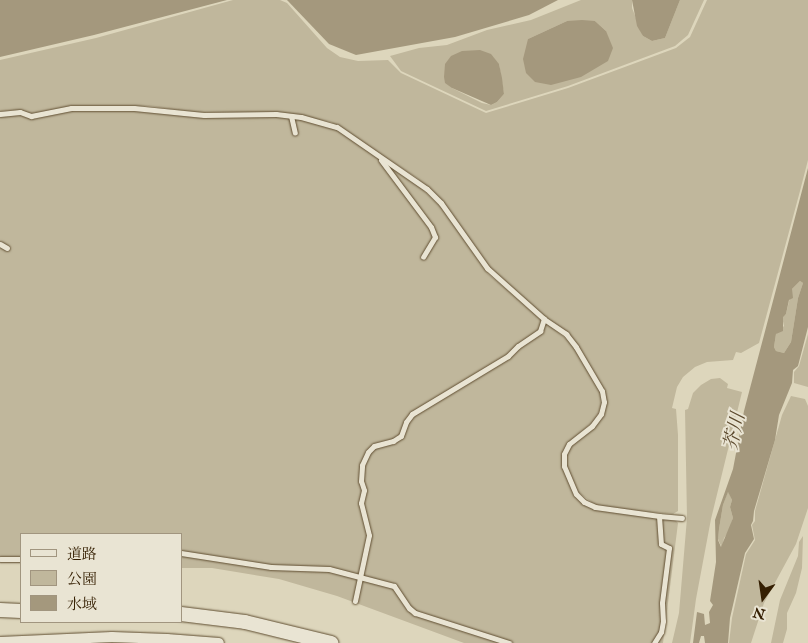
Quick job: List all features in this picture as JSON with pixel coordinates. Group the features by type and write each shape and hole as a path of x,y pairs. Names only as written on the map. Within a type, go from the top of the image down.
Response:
{"street":[{"path":"0,610 20,610"},
{"path":"182,614 246,622 331,643"},
{"path":"0,642 112,637 167,638 219,643"}],"lane":[{"path":"0,114 20,112 31,116 71,108 134,108 204,115 291,116 323,121 337,127 380,158 406,173 432,194 442,204 487,268 544,319 566,334 576,347 602,391 604,402 596,421 572,440 564,454 564,466 576,494 584,502 595,507 682,518"},
{"path":"291,116 295,133"},
{"path":"380,158 431,227 435,237 423,257"},
{"path":"0,244 7,248"},
{"path":"355,601 369,535 361,503 364,490 361,480 362,465 368,452 374,446 393,441 401,436 406,422 412,414 508,356 518,346 540,331 544,319"},
{"path":"654,643 661,632 663,621 662,603 669,548 661,544 659,516"},
{"path":"182,553 270,567 329,569 394,586 409,608 415,613 509,643"},
{"path":"0,559 20,559"}],"green space":[{"path":"233,0 280,0 287,3 327,48 340,57 358,61 388,60 401,73 486,113 568,88 676,48 690,37 707,0 808,0 808,160 759,343 741,353 736,352 733,360 707,362 695,367 683,377 677,387 672,408 676,409 678,435 678,511 673,514 616,509 594,504 578,492 566,465 567,455 571,444 601,417 606,404 605,392 576,345 489,268 433,192 417,178 331,122 291,114 193,112 149,106 120,106 31,114 21,110 0,111 0,60 96,38"},
{"path":"581,0 632,0 632,8 643,36 652,41 665,38 680,0 704,0 688,35 675,46 568,86 486,111 401,71 390,56 419,48 447,45 487,30 531,20","holes":["567,21 595,21 606,31 528,39","499,64 504,94 497,102 491,105 482,103 452,88"]},
{"path":"69,110 142,111 205,117 282,116 320,123 334,128 421,188 443,209 488,274 572,344 600,391 601,406 596,419 566,445 563,469 574,495 594,509 674,519 678,523 663,643 464,643 337,596 279,579 212,568 182,568 182,533 20,533 20,563 0,563 0,117 14,114 34,119"},
{"path":"800,281 803,283 798,298 791,342 784,353 776,351 774,347 776,334 784,326 782,317 786,314 792,289"},
{"path":"808,334 808,387 794,383 794,372 799,366"},
{"path":"720,378 728,384 727,388 742,392 711,519 690,643 672,643 679,613 687,518 685,410 688,409 693,393 701,385 711,379"},
{"path":"791,396 805,399 808,406 808,508 796,544 764,603 751,643 729,643 732,618 746,554 755,540 752,525 755,521 755,511 782,415"},
{"path":"728,491 732,500 730,507 733,518 729,531 724,538 722,548 718,539 719,529 723,505"},
{"path":"803,536 802,568 796,593 787,613 787,629 783,643 771,643 780,600 798,556 799,542"}],"water":[{"path":"0,0 227,0 94,35 0,57"},
{"path":"287,0 558,0 529,15 455,37 356,55 329,44"},
{"path":"632,0 680,0 665,38 652,41 643,36 637,26"},
{"path":"567,21 595,21 606,31 613,48 608,61 581,77 551,85 535,82 526,73 523,59 528,39"},
{"path":"480,50 491,54 499,64 502,78 504,94 497,102 491,105 445,83 445,64 451,56 462,51"},
{"path":"808,168 808,327 798,366 793,370 792,383 779,415 775,440 754,511 751,525 754,539 745,553 730,618 728,643 705,643 704,636 701,636 699,643 693,643 697,612 704,614 705,625 710,623 709,612 713,605 710,601 716,562 715,520 733,469 744,411","holes":["800,281 803,283 798,298 791,342 784,353 776,351 774,347 776,334 783,331 783,317 786,314 789,300 793,298 792,289","728,492 732,500 730,507 733,518 721,547 718,540 719,529 723,505"]}],"water label":[{"name":"芥川","path":"736,432"}]}
